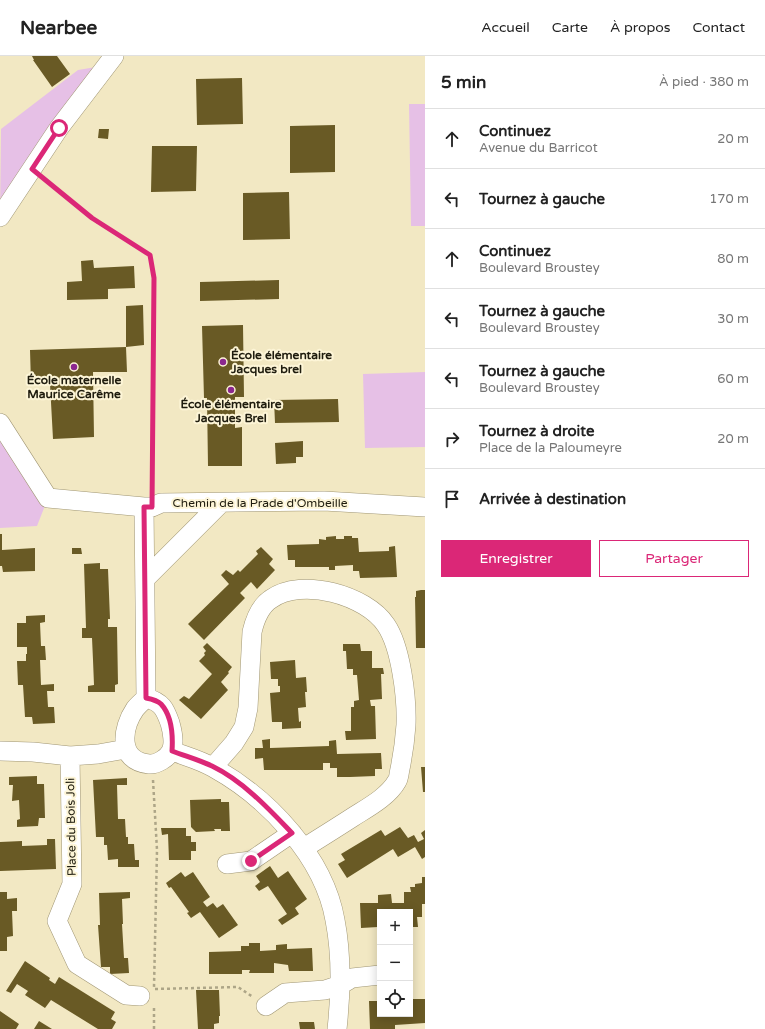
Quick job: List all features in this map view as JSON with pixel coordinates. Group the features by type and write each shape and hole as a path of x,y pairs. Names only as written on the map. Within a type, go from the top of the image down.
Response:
{"street":[{"path":"0,217 59,128 108,59"},
{"name":"Chemin de la Prade d'Ombeille","path":"0,423 48,498 148,507 162,503 324,501 425,507"},
{"path":"145,579 221,503"},
{"path":"146,698 161,704 171,727 172,751 162,761 150,765 137,761 130,755 126,749 125,731 136,708 146,698 145,579 148,507"},
{"path":"213,767 234,743 244,727 248,708 252,632 254,622 259,612 271,598 285,592 313,590 332,592 350,598 375,612 386,623 398,651 406,709 404,751 397,781 381,799 304,848"},
{"path":"0,751 33,752 70,756 98,754 126,749"},
{"path":"172,751 213,767 233,780 263,803 292,833 304,848 327,893 335,918 340,951 340,985 337,1029"},
{"name":"Place du Bois Joli","path":"70,756 72,884 57,921 77,964 126,995 151,996"},
{"path":"227,864 251,861 292,833"},
{"path":"266,1006 285,993 325,990 340,985 352,978 377,975"}],"path":[{"path":"32,169 92,218 150,255 154,278 148,507"},
{"path":"150,765 153,774 158,850 151,996 154,1029"},
{"path":"151,996 238,987 266,1006"}],"shaded area":[{"path":"108,65 0,217 1,129 78,70"},
{"path":"409,104 425,104 425,226 411,226"},
{"path":"425,372 425,447 365,448 363,374"},
{"path":"0,423 48,498 37,526 0,528"}],"building":[{"path":"32,56 57,56 70,74 52,87 33,60"},
{"path":"242,78 243,124 197,125 196,79"},
{"path":"335,125 335,172 290,173 290,126"},
{"path":"99,129 109,129 108,139 98,138"},
{"path":"152,146 197,146 196,191 151,192"},
{"path":"289,192 290,239 243,240 243,193"},
{"path":"93,260 94,268 134,266 135,288 108,289 108,299 67,300 67,282 82,281 81,261"},
{"path":"279,280 279,299 200,301 200,282"},
{"path":"143,305 144,345 126,347 126,306"},
{"name":"École élémentaire Jacques brel","path":"243,325 244,397 235,397 235,428 242,427 242,466 208,466 207,398 204,398 202,326"},
{"path":"126,347 127,372 93,372 94,437 53,439 50,384 31,384 30,350"},
{"path":"338,399 339,422 275,423 274,400"},
{"path":"303,441 303,457 296,457 296,463 276,464 275,443"},
{"path":"0,534 2,534 2,550 35,548 35,571 3,572 2,566 0,566"},
{"path":"336,536 336,539 344,539 344,536 358,538 359,552 389,551 389,547 395,546 397,577 360,578 359,571 353,571 353,565 335,566 335,570 329,570 329,567 295,567 295,560 288,560 287,545 319,544 319,539 326,540 326,537"},
{"path":"261,547 273,559 269,564 275,570 257,589 251,582 240,593 245,598 204,640 188,624 229,584 221,575 226,570 233,575 238,570 240,572 258,554 256,551"},
{"path":"72,548 81,548 82,554 72,554"},
{"path":"100,563 100,569 108,569 110,619 108,619 108,627 117,627 118,684 115,685 115,692 88,692 88,686 94,685 92,638 82,638 82,628 86,628 84,564"},
{"path":"425,590 425,648 416,648 415,597 416,591"},
{"path":"45,615 45,622 40,623 41,646 45,646 46,660 40,660 41,685 54,684 54,691 47,691 48,707 54,707 55,723 33,724 32,717 25,717 23,685 18,685 17,661 26,661 27,647 17,647 17,623 26,623 26,616"},
{"path":"207,643 232,667 221,682 228,690 201,719 179,700 184,696 189,699 212,674 199,661 205,655 204,653 206,651 203,647"},
{"path":"343,644 360,644 361,651 372,651 372,668 383,668 384,674 381,674 382,699 370,700 371,706 375,706 376,739 346,740 345,731 351,731 351,707 354,707 354,701 359,700 357,675 353,675 353,669 347,669 346,651 343,651"},
{"path":"295,660 296,678 306,677 306,707 298,708 301,728 282,729 282,722 272,722 270,693 280,692 280,686 278,686 278,679 271,679 270,662"},
{"path":"270,739 270,748 329,746 329,741 336,740 337,754 381,753 382,769 375,769 375,776 350,777 337,777 337,768 330,768 330,763 323,763 323,770 264,770 263,758 255,759 255,748 263,748 262,740"},
{"path":"421,767 425,767 425,792 423,792"},
{"path":"37,776 37,784 44,784 45,818 39,818 38,826 17,827 17,820 20,819 19,800 12,801 13,785 9,785 9,777"},
{"path":"127,778 127,785 117,785 118,819 125,819 128,844 134,844 135,860 139,860 139,867 118,867 118,859 108,860 107,845 104,845 104,837 96,837 93,780"},
{"path":"221,799 221,802 229,802 230,831 214,829 215,831 196,832 191,827 190,800"},
{"path":"400,827 408,838 414,835 418,842 424,839 421,833 425,830 425,857 422,859 415,847 398,857 393,849 347,878 338,864 345,860 341,854 381,830 385,836"},
{"path":"161,828 186,828 186,836 191,836 191,842 196,842 196,851 191,851 191,860 169,860 168,834 162,835"},
{"path":"47,839 55,839 56,869 0,871 0,842 22,841 22,846 47,845"},
{"path":"270,866 278,878 288,871 307,899 295,908 299,914 282,925 278,920 287,914 268,886 259,891 255,886 260,882 256,876"},
{"path":"181,872 185,877 193,872 210,897 203,902 207,907 213,903 217,908 223,904 238,925 219,938 200,912 191,918 187,913 189,912 171,887 169,888 166,883"},
{"path":"422,877 425,877 425,904 422,904 422,917 417,917 418,927 413,927 413,909 377,909 377,927 361,928 360,903 378,903 378,895 391,894 392,903 404,903 404,892 411,892 410,887 415,887 415,884 422,883"},
{"path":"0,892 7,892 7,899 17,898 17,911 12,911 13,936 7,937 7,951 0,951"},
{"path":"130,892 130,898 122,899 124,958 128,958 129,973 110,974 110,967 101,967 98,925 100,925 99,893"},
{"path":"249,943 260,943 260,951 276,950 276,945 287,944 287,949 312,948 313,971 289,971 288,965 274,963 274,973 249,973 250,970 242,970 242,974 209,974 209,952 241,951 241,946 249,946"},
{"path":"25,961 50,978 49,980 55,984 59,977 115,1012 111,1019 116,1022 112,1029 98,1029 51,1000 45,1008 25,995 28,991 17,984 11,993 6,991"},
{"path":"196,990 219,990 220,1016 219,1023 214,1024 214,1029 198,1029"},
{"path":"413,999 425,999 425,1023 395,1025 395,1029 370,1029 369,1001 377,1001 377,1017 413,1017"},
{"path":"0,1011 19,1024 16,1029 0,1029"},
{"path":"39,1021 52,1029 34,1029"},
{"path":"299,1022 314,1022 315,1029 300,1029"}],"place":[{"name":"École élémentaire Jacques brel","path":"223,362"},
{"name":"École maternelle Maurice Carême","path":"74,367"},
{"name":"École élémentaire Jacques Brel","path":"231,390"}],"route":[{"path":"59,128 32,169 92,218 150,255 154,278 152,507 144,507 146,698 161,704 167,715 171,727 172,751 213,767 233,780 255,796 292,833 251,861"}]}
